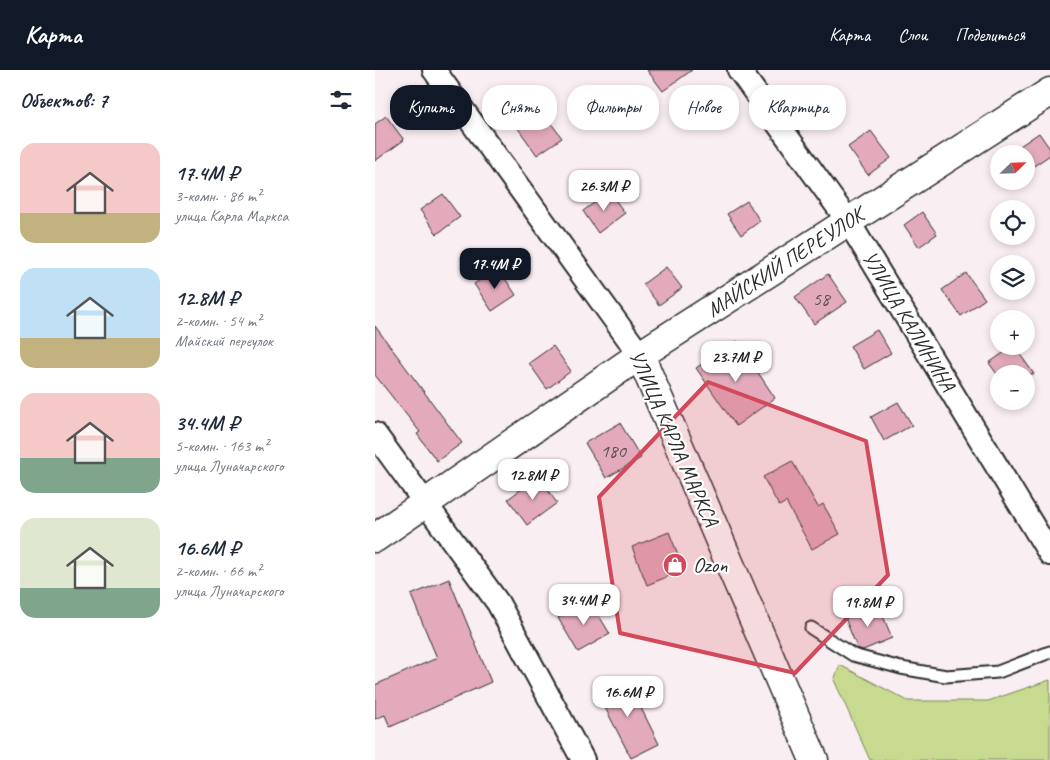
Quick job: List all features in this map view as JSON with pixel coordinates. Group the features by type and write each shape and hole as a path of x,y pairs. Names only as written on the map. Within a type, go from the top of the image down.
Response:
{"main road":[{"name":"МАЙСКИЙ ПЕРЕУЛОК","path":"375,538 639,355 1050,92"},
{"name":"УЛИЦА КАРЛА МАРКСА","path":"639,355 814,760"}],"street":[{"name":"УЛИЦА КАРЛА МАРКСА","path":"434,70 639,355"},
{"name":"УЛИЦА КАЛИНИНА","path":"739,70 848,222 1050,554"},
{"path":"375,434 498,603 583,760"}],"lane":[{"path":"811,628 853,655 901,668 946,676 998,672 1050,652"}],"highlighted area":[{"path":"708,382 866,441 888,575 795,673 620,633 599,497"}],"green space":[{"path":"840,665 908,701 988,701 1050,680 1050,760 870,760 834,680"}],"building":[{"path":"647,70 692,70 663,91"},
{"path":"386,116 390,121 390,130 396,130 404,140 375,161 375,124"},
{"path":"519,130 556,130 562,138 537,155"},
{"path":"871,131 891,158 868,175 848,147"},
{"path":"1039,133 1050,149 1050,155 1035,165 1035,145 1021,145"},
{"path":"609,192 625,213 598,233 583,211"},
{"path":"443,194 460,217 437,234 420,210"},
{"path":"747,201 760,221 741,235 727,214"},
{"path":"922,212 937,234 919,247 904,225"},
{"path":"666,267 682,288 659,305 643,284"},
{"path":"498,268 516,295 492,311 474,284"},
{"path":"966,273 985,299 961,316 942,290"},
{"path":"828,274 847,302 814,324 795,297"},
{"path":"375,326 462,443 437,461 417,434 420,432 375,375"},
{"path":"877,330 891,353 864,369 850,346"},
{"path":"737,341 775,398 736,426 696,368"},
{"path":"553,346 571,371 547,389 529,363"},
{"path":"1000,355 1020,355 1028,365 990,365 989,363"},
{"path":"898,402 912,425 884,441 871,417"},
{"path":"620,423 641,458 606,478 585,443"},
{"path":"792,461 818,507 823,504 840,534 812,549 786,502 779,506 763,477"},
{"path":"538,477 557,503 527,525 508,499"},
{"path":"669,532 684,570 647,585 632,547"},
{"path":"449,579 491,682 390,727 385,715 375,719 375,685 437,658 411,595"},
{"path":"589,599 610,634 578,652 558,618"},
{"path":"878,604 892,638 863,650 857,648 845,618"},
{"path":"626,678 659,744 631,758 597,692"}],"place":[{"name":"Ozon","path":"675,565"}]}
